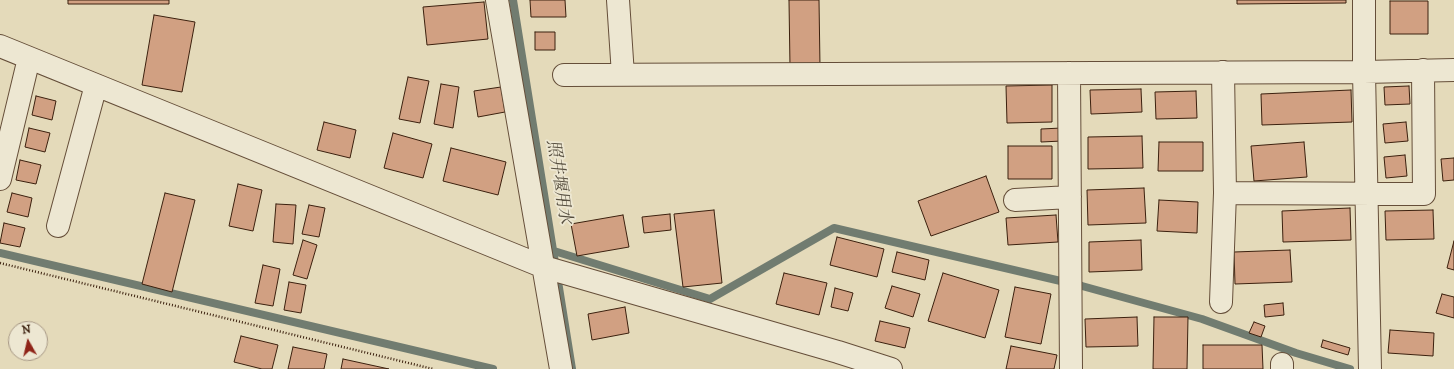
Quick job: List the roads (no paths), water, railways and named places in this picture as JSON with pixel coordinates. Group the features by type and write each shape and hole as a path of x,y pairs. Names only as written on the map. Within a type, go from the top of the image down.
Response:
{"street":[{"path":"497,0 562,369"},
{"path":"618,0 623,75"},
{"path":"1364,0 1370,369"},
{"path":"0,46 544,267 891,369"},
{"path":"0,179 29,58"},
{"path":"1225,193 1424,194 1423,70"},
{"path":"564,75 1364,72 1454,70"},
{"path":"1221,302 1225,193 1223,72"},
{"path":"1069,73 1071,369"},
{"path":"58,226 96,85"},
{"path":"1015,200 1070,196"}],"waterway":[{"name":"照井堰用水","path":"513,0 572,369"},
{"path":"554,251 710,299 834,228 1082,286 1202,319 1296,353 1350,369"},
{"path":"0,253 493,369"}]}
